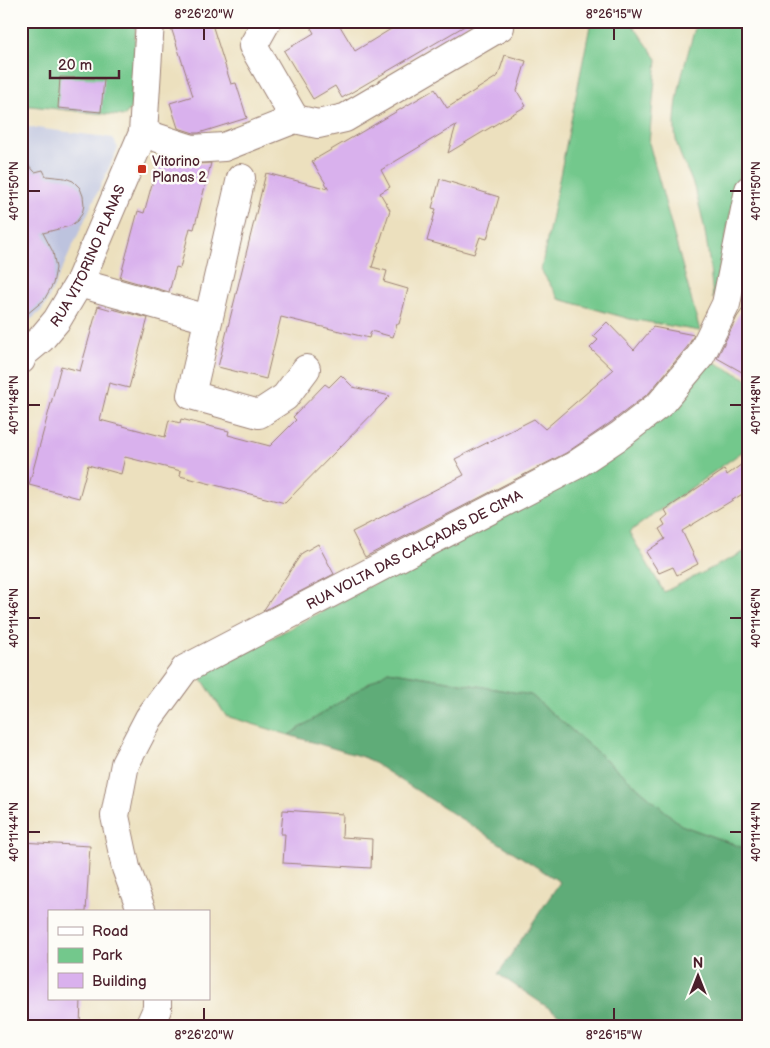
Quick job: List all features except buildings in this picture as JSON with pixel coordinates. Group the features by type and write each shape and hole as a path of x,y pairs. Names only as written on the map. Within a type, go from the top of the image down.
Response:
{"street":[{"name":"RUA VITORINO PLANAS","path":"22,356 42,339 57,320 79,283 143,132 150,21"},
{"path":"267,21 253,46 295,119"},
{"path":"143,132 192,149 224,147 295,119 318,124 345,118 500,27"},
{"path":"241,178 191,395 259,414 285,397 306,369"},
{"name":"RUA VOLTA DAS CALÇADAS DE CIMA","path":"141,910 126,868 115,816 125,764 149,718 185,669 574,466 619,436 660,404 701,355 726,304 749,190"},
{"path":"79,283 208,320"},
{"path":"149,1027 157,1009 157,1000"}],"shaded area":[{"path":"21,126 113,138 118,148 47,302 33,318 21,324"}],"green space":[{"path":"21,21 136,21 131,108 124,116 21,105"},
{"path":"591,21 630,21 657,59 649,143 700,331 630,319 559,299 541,270"},
{"path":"697,21 749,21 749,140 735,191 713,299 704,225 693,184 678,149 675,136 675,116 679,89"},
{"path":"712,361 749,380 749,447 629,532 664,592 746,551 749,591 749,850 681,825 531,695 388,671 289,735 226,716 200,676 402,569"},
{"path":"388,671 531,695 681,825 749,850 749,1027 577,1027 498,974 560,882 366,758 289,735"}],"place":[{"name":"Vitorino Planas 2","path":"142,169"}]}
